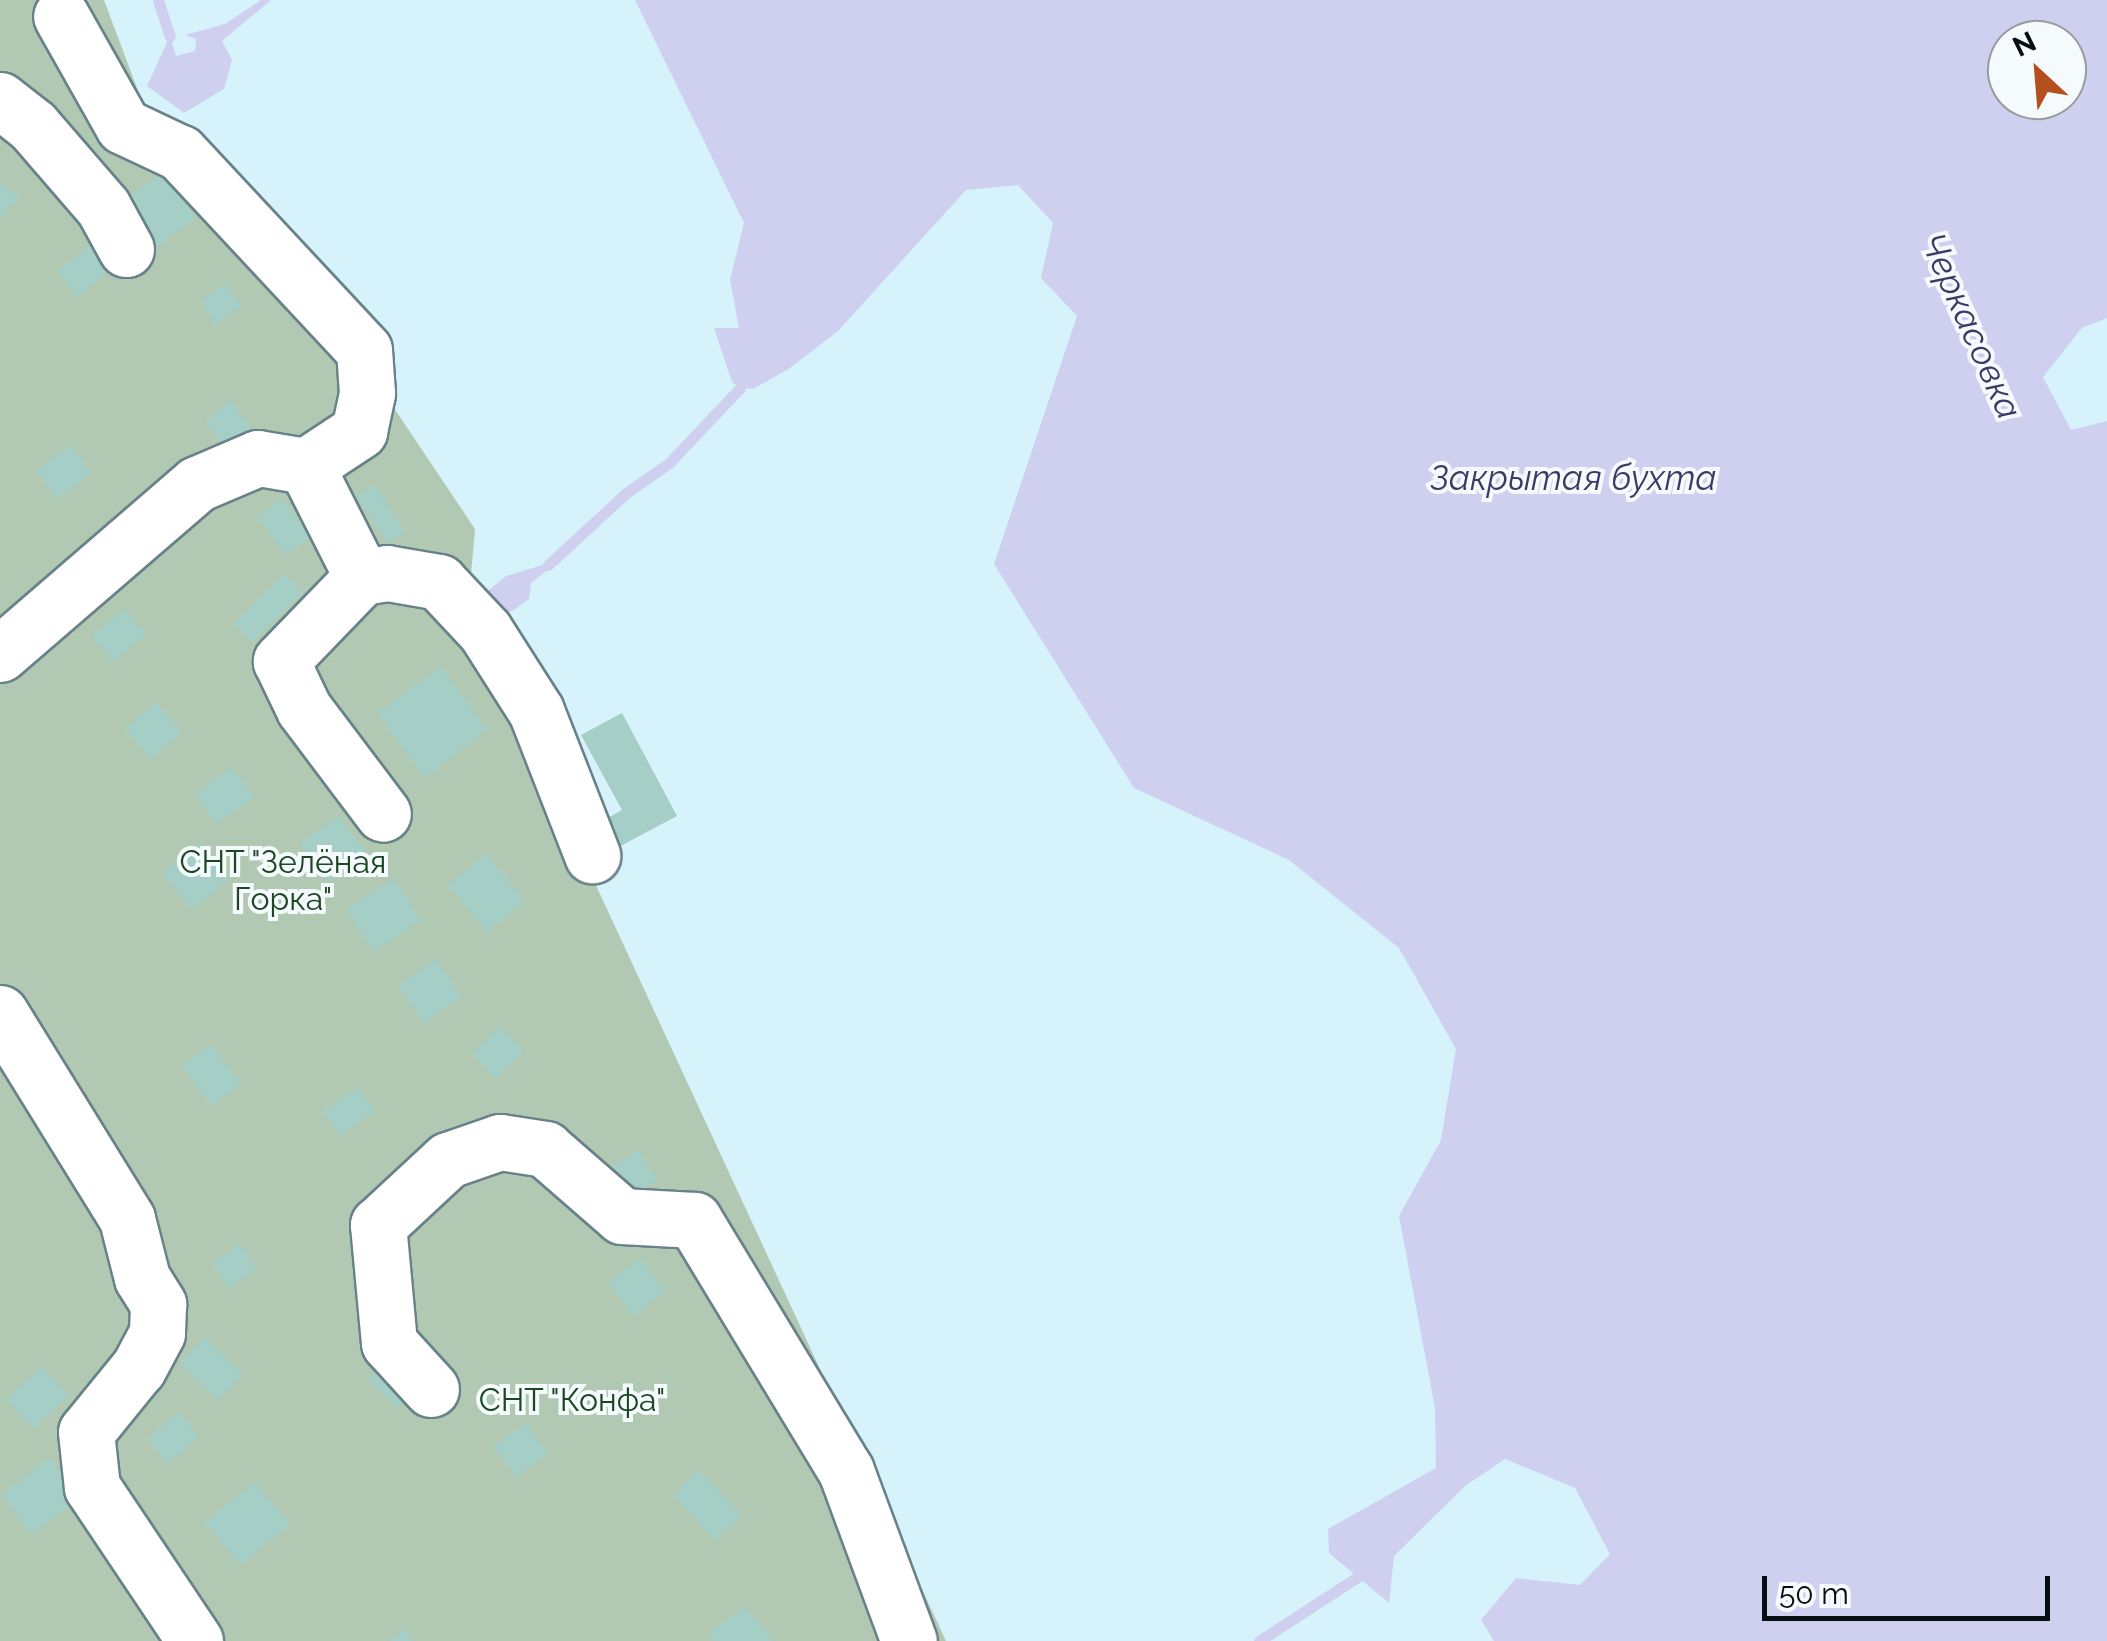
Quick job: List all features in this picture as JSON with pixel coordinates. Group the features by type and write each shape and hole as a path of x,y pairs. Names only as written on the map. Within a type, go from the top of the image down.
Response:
{"street":[{"path":"0,654 197,484 258,458 306,466 360,431 364,350 180,153 123,126 61,16"},
{"path":"6,116 103,207 126,249"},
{"path":"306,466 362,577"},
{"path":"383,814 304,709 281,661 362,577 386,573 439,582 485,631 536,711 592,856"},
{"path":"0,1013 127,1220 142,1278 158,1304 157,1333 138,1368 86,1432 92,1487 194,1641"},
{"path":"431,1389 389,1343 378,1225 448,1160 500,1142 546,1149 622,1216 694,1220 722,1260 846,1471 909,1641"}],"green space":[{"name":"СНТ \"Зелёная Горка\"","path":"0,0 104,0 144,107 244,184 475,529 468,609 946,1641 0,1641"}],"water":[{"path":"261,0 271,0 222,41 232,60 224,89 184,113 147,86 170,36 176,56 195,51 196,39 185,35 225,24"},
{"name":"Закрытая бухта","path":"635,0 2107,0 2107,318 2082,328 2043,377 2071,430 2107,421 2107,1641 1494,1641 1481,1620 1516,1578 1580,1585 1610,1554 1575,1488 1505,1459 1465,1486 1394,1556 1389,1603 1329,1553 1328,1529 1436,1468 1435,1408 1399,1216 1441,1140 1456,1049 1399,948 1289,860 1134,788 994,564 1077,316 1041,278 1053,223 1018,185 966,190 838,331 790,368 753,389 740,388 732,382 714,328 739,328 730,280 744,223"},
{"path":"546,564 550,568 531,583 529,599 514,610 503,614 484,594 506,576"}],"building":[{"path":"161,173 196,218 155,248 121,204"},
{"path":"0,182 19,198 0,219"},
{"path":"95,241 115,266 78,297 57,271"},
{"path":"225,284 241,307 216,325 200,301"},
{"path":"231,401 258,436 230,457 204,421"},
{"path":"71,445 92,474 57,499 36,470"},
{"path":"374,485 405,531 388,543 356,496"},
{"path":"282,499 310,537 286,555 257,517"},
{"path":"284,574 303,592 252,642 234,623"},
{"path":"125,609 146,634 113,662 92,636"},
{"path":"440,666 488,730 425,778 377,714"},
{"path":"156,702 182,732 151,759 125,729"},
{"path":"622,713 677,816 611,851 597,824 622,810 581,735"},
{"path":"232,767 254,797 216,824 195,794"},
{"path":"339,816 367,854 328,882 300,843"},
{"path":"200,843 229,880 192,910 162,873"},
{"path":"486,854 525,901 487,932 448,885"},
{"path":"394,878 421,920 374,952 346,909"},
{"path":"436,959 462,997 423,1023 398,986"},
{"path":"500,1026 524,1051 496,1079 472,1054"},
{"path":"211,1044 241,1084 212,1106 182,1066"},
{"path":"357,1087 375,1111 341,1136 323,1112"},
{"path":"638,1150 657,1180 627,1198 609,1168"},
{"path":"240,1244 257,1269 229,1288 212,1263"},
{"path":"640,1258 666,1291 634,1316 608,1283"},
{"path":"205,1337 243,1375 217,1400 179,1363"},
{"path":"384,1364 412,1393 397,1408 368,1379"},
{"path":"42,1366 69,1396 33,1429 6,1399"},
{"path":"179,1412 199,1437 168,1464 147,1439"},
{"path":"525,1423 548,1452 517,1477 493,1447"},
{"path":"49,1458 79,1498 31,1535 1,1495"},
{"path":"699,1470 742,1515 715,1540 673,1495"},
{"path":"255,1482 290,1525 240,1565 205,1522"},
{"path":"745,1606 773,1641 714,1641 708,1634"},
{"path":"403,1629 413,1641 389,1641"}],"waterway":[{"path":"158,0 170,36"},
{"path":"548,565 626,493 669,463 740,388"},
{"path":"1259,1641 1359,1576"}],"water label":[{"name":"Черкасовка","path":"1971,326"}],"park label":[{"name":"СНТ \"Конфа\"","path":"572,1400"}]}
